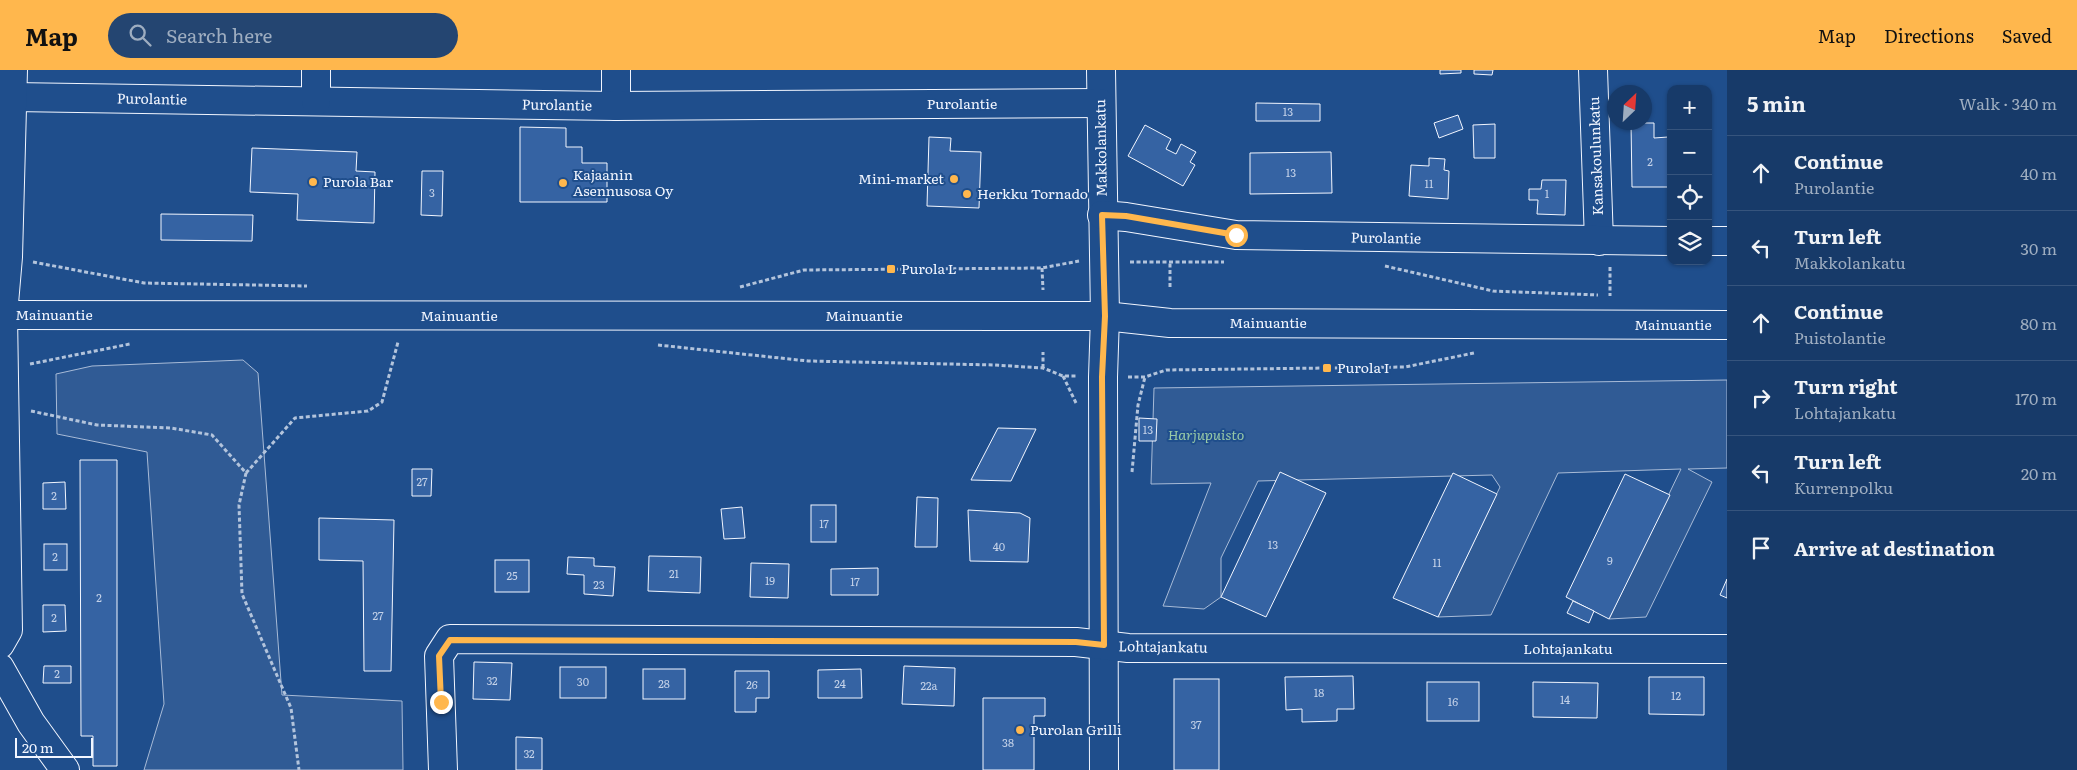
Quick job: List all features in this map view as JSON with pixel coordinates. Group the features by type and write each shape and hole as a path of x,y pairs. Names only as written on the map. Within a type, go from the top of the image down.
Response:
{"street":[{"path":"0,644 8,630 2,315 8,258 13,70"},
{"path":"316,70 316,101"},
{"path":"616,70 616,106"},
{"name":"Makkolankatu","path":"1101,70 1100,103 1105,316 1102,377 1104,770"},
{"name":"Kansakoulunkatu","path":"1594,70 1598,241"},
{"name":"Purolantie","path":"13,97 616,106 1100,103"},
{"name":"Purolantie","path":"1102,215 1126,216 1236,235 1667,241"},
{"path":"1712,241 1727,241"},
{"name":"Mainuantie","path":"2,315 1105,316 1170,323 1727,325"},
{"name":"Lohtajankatu","path":"443,770 439,656 450,640 1076,642 1128,648 1727,650"},
{"path":"0,668 31,724 65,770"}],"path":[{"path":"8,258 144,282 311,286"},
{"path":"737,288 804,270 1042,268 1077,261"},
{"path":"1170,261 1170,286"},
{"path":"1128,262 1228,262"},
{"path":"1383,265 1493,291 1620,296"},
{"path":"1042,268 1043,290"},
{"path":"299,770 291,708 242,594 239,505 246,473 294,418 368,411 382,402 399,340 389,340"},
{"path":"4,366 31,364 136,343"},
{"path":"651,344 808,361 995,365 1043,368 1063,376"},
{"path":"1043,352 1043,368"},
{"path":"1145,377 1166,370 1405,367 1478,352"},
{"path":"4,406 97,425 171,428 212,435 246,473"}],"shaded area":[{"path":"243,360 258,373 282,695 402,701 403,770 144,770 164,704 147,452 57,434 56,374 92,366"},
{"name":"Harjupuisto","path":"1727,380 1727,468 1688,469 1712,482 1646,617 1609,619 1681,469 1558,473 1491,615 1438,617 1500,487 1492,475 1258,481 1221,558 1221,597 1204,609 1163,606 1211,483 1151,484 1154,388"}],"building":[{"path":"1440,70 1461,70 1461,73 1440,74"},
{"path":"1474,70 1493,70 1492,75 1474,74"},
{"path":"1256,103 1320,104 1320,121 1256,121"},
{"path":"1458,115 1463,129 1439,138 1434,123"},
{"path":"1652,123 1654,123 1654,138 1667,137 1667,187 1632,187 1631,130 1652,130"},
{"path":"1495,124 1495,158 1474,158 1473,125"},
{"path":"1145,125 1171,139 1166,149 1176,154 1181,144 1196,152 1190,162 1195,165 1183,186 1128,156"},
{"name":"Kajaanin Asennusosa Oy","path":"520,127 566,128 566,147 582,147 582,163 607,163 607,202 520,202"},
{"name":"Mini-market","path":"929,137 951,138 950,151 981,152 979,208 927,206"},
{"name":"Purola Bar","path":"252,148 357,152 356,171 375,172 374,223 297,220 298,194 250,192"},
{"path":"1331,152 1332,193 1250,194 1250,153"},
{"path":"1429,158 1445,159 1444,170 1449,171 1448,199 1409,196 1411,165 1429,166"},
{"path":"422,171 443,171 442,216 421,215"},
{"path":"1542,180 1566,180 1565,215 1537,214 1538,200 1529,200 1529,189 1541,189"},
{"path":"161,214 253,215 252,241 161,240"},
{"path":"1139,418 1157,419 1156,441 1139,441"},
{"path":"998,428 1036,429 1011,481 971,480"},
{"path":"80,460 117,460 117,766 93,766 93,736 81,736"},
{"path":"412,469 432,469 431,496 412,496"},
{"path":"1280,472 1326,493 1266,617 1221,597"},
{"path":"1453,473 1497,494 1438,617 1393,598"},
{"path":"1625,474 1670,495 1609,619 1566,597"},
{"path":"65,482 66,509 43,509 43,483"},
{"path":"917,497 938,498 937,547 915,547"},
{"path":"811,505 836,505 836,542 811,542"},
{"path":"742,507 745,538 724,539 721,509"},
{"path":"968,510 1020,513 1030,518 1028,562 970,561"},
{"path":"319,518 394,520 391,671 364,671 363,561 319,560"},
{"path":"44,544 67,544 67,570 44,570"},
{"path":"649,556 701,557 700,593 648,591"},
{"path":"568,557 594,558 594,566 615,567 613,596 584,594 584,575 567,574"},
{"path":"495,560 529,560 529,592 495,592"},
{"path":"751,563 789,564 788,598 750,597"},
{"path":"878,568 878,595 831,595 831,569"},
{"path":"1727,579 1727,598 1720,595"},
{"path":"1573,601 1594,611 1589,623 1567,613"},
{"path":"43,605 65,605 66,631 43,632"},
{"path":"474,662 512,663 510,700 473,699"},
{"path":"44,666 71,666 71,683 43,683"},
{"path":"904,666 955,668 954,706 902,704"},
{"path":"560,667 606,667 606,698 560,698"},
{"path":"643,669 685,669 685,699 643,699"},
{"path":"861,669 862,698 818,698 818,670"},
{"path":"735,671 769,671 769,698 756,698 756,712 735,712"},
{"path":"1353,676 1354,709 1337,709 1337,721 1302,722 1302,709 1286,710 1285,677"},
{"path":"1649,677 1704,677 1704,715 1649,714"},
{"path":"1174,679 1219,679 1219,770 1174,770"},
{"path":"1427,682 1479,682 1479,721 1427,721"},
{"path":"1533,682 1598,683 1597,718 1533,717"},
{"path":"983,698 1045,698 1045,716 1034,716 1034,770 983,770"},
{"path":"516,737 542,738 542,770 516,770"}],"place":[{"name":"Mini-market","path":"954,179"},
{"name":"Purola Bar","path":"313,182"},
{"name":"Kajaanin Asennusosa Oy","path":"563,183"},
{"name":"Herkku Tornado","path":"967,194"},
{"name":"Purola L","path":"891,269"},
{"name":"Purola I","path":"1327,368"},
{"name":"Purolan Grilli","path":"1020,730"}],"route":[{"path":"441,702 439,656 450,640 1076,642 1104,645 1102,377 1105,316 1102,215 1126,216 1236,235"}]}
